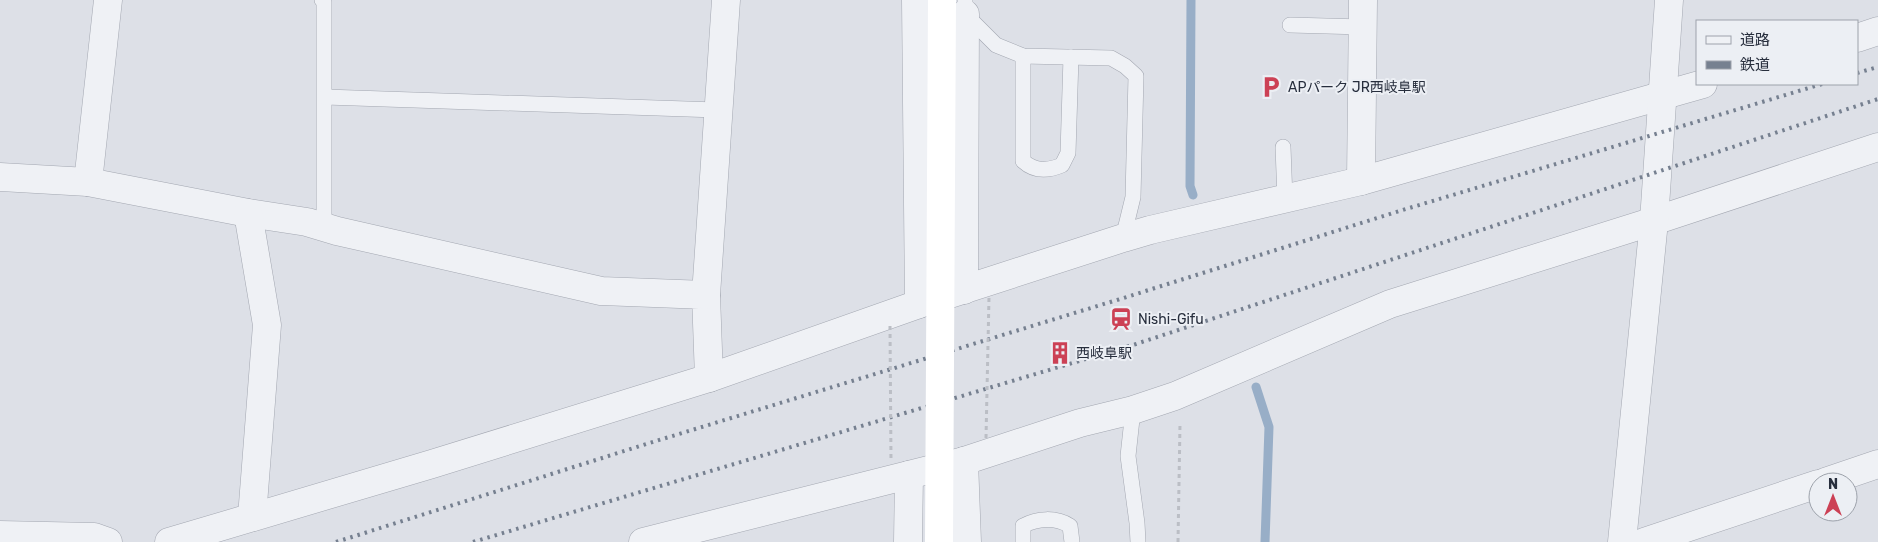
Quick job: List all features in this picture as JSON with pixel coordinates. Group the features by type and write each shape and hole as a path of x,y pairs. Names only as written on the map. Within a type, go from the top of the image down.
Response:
{"street":[{"path":"88,182 108,0"},
{"path":"710,378 706,295 726,0"},
{"path":"916,0 919,304"},
{"path":"939,542 942,0"},
{"path":"1361,181 1363,0"},
{"path":"1622,542 1654,221 1669,0"},
{"path":"965,7 976,293"},
{"path":"1858,38 1878,31"},
{"path":"169,542 432,464 710,378 919,304 976,293 1123,238 1361,181 1700,85"},
{"path":"643,542 900,468 964,461 1080,423 1133,410 1174,396 1390,304 1654,221 1878,147"},
{"path":"0,177 88,182 248,213 307,222 602,291 706,295"},
{"path":"248,213 267,325 252,517"},
{"path":"964,461 967,542"},
{"path":"1854,472 1878,464"},
{"path":"900,468 908,542"},
{"path":"1644,542 1808,487"},
{"path":"0,534 94,537 108,542"}],"lane":[{"path":"322,0 324,2 324,227"},
{"path":"965,7 996,45 1023,56 1111,58 1125,66 1136,76 1133,197 1123,238"},
{"path":"1290,25 1363,27"},
{"path":"1023,56 1023,161 1031,168 1050,170 1062,165 1068,153 1071,57"},
{"path":"324,97 718,110"},
{"path":"1283,147 1284,199"},
{"path":"1133,410 1128,456 1138,542"},
{"path":"1023,542 1023,526 1033,520 1061,521 1070,526 1072,542"}],"path":[{"path":"976,293 986,438"},
{"path":"890,326 900,468"},
{"path":"1174,396 1180,412 1178,542"}],"waterway":[{"path":"1191,0 1190,186 1193,195"},
{"path":"1256,387 1269,427 1265,542"}],"railway":[{"path":"1858,73 1878,67"},
{"path":"336,542 1406,209 1819,85"},
{"path":"473,542 1136,344 1878,99"}],"place":[{"name":"APパーク JR西岐阜駅","path":"1271,87"},
{"name":"Nishi-Gifu","path":"1121,319"},
{"name":"西岐阜駅","path":"1060,353"}]}
